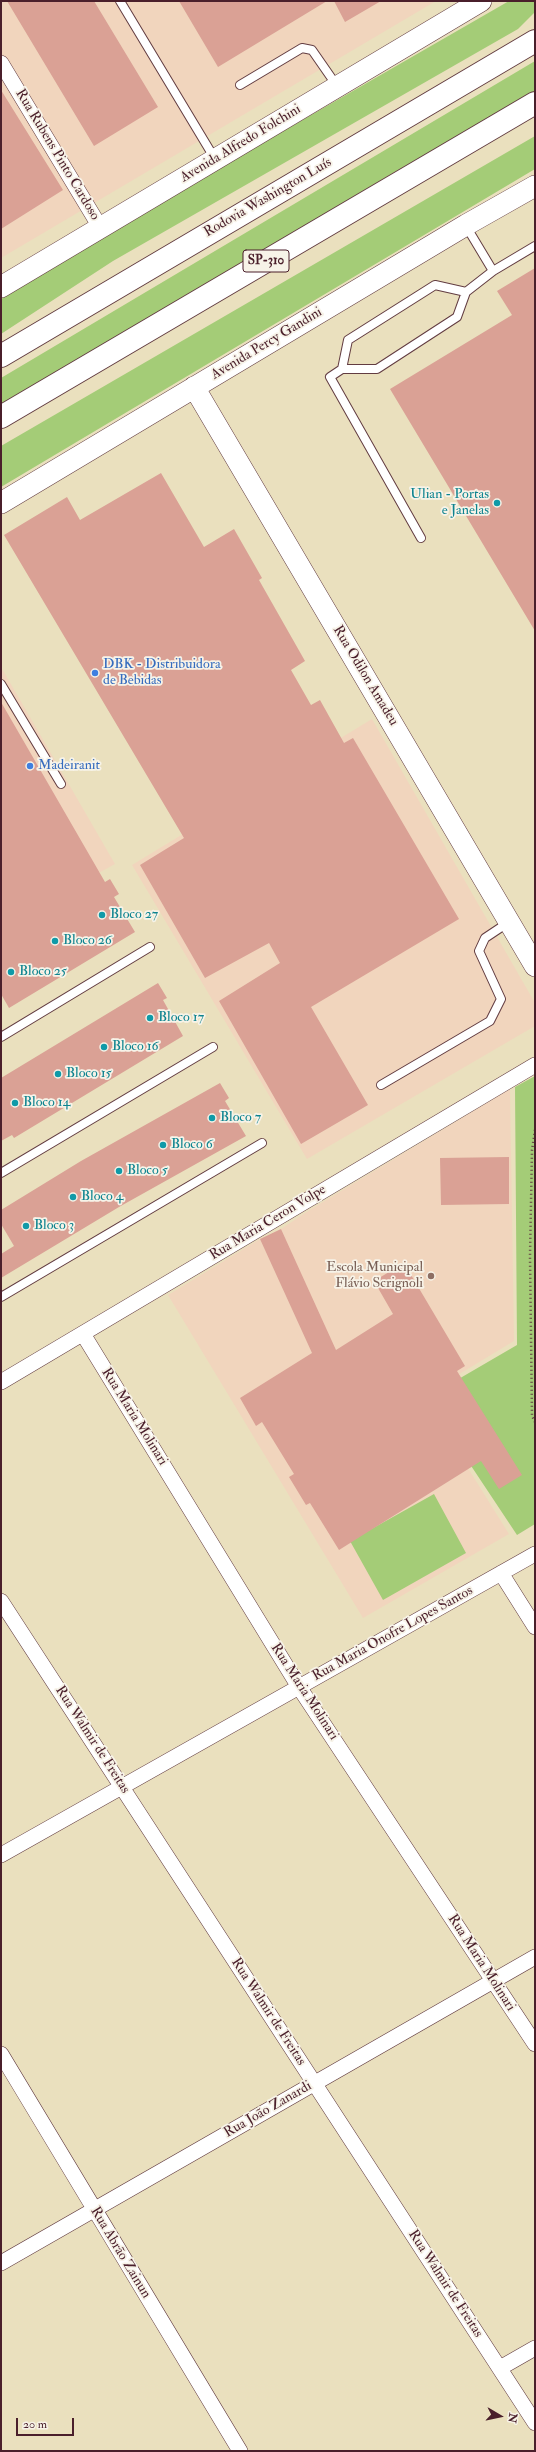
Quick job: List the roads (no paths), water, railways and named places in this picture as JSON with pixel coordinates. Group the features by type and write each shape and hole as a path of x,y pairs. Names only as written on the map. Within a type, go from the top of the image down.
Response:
{"highway":[{"path":"483,72 514,39 535,24"},
{"name":"Rodovia Washington Luís","path":"1,356 535,41"},
{"name":"SP-310","path":"1,417 533,105"}],"main road":[{"name":"Avenida Alfredo Folchini","path":"1,287 481,1"},
{"name":"Avenida Percy Gandini","path":"1,503 466,225 535,186"},
{"name":"Rua Odilon Amadeu","path":"194,388 535,966"}],"street":[{"name":"Rua Rubens Pinto Cardoso","path":"1,63 100,227"},
{"name":"Rua Maria Ceron Volpe","path":"1,1382 535,1065"},
{"name":"Rua Maria Molinari","path":"83,1334 299,1687 535,2044"},
{"name":"Rua Maria Onofre Lopes Santos","path":"1,1855 535,1554"},
{"path":"501,1573 535,1627"},
{"name":"Rua Walmir de Freitas","path":"1,1601 535,2422"},
{"name":"Rua João Zanardi","path":"1,2263 535,1957"},
{"name":"Rua Abrão Zainun","path":"1,2054 240,2451"},
{"path":"500,2368 535,2348"}],"lane":[{"path":"120,1 216,159"},
{"path":"240,85 302,48 312,50 337,86"},
{"path":"466,225 493,271"},
{"path":"420,538 330,377 342,369 377,369 457,317 466,292 493,271 535,246"},
{"path":"342,369 348,340 436,285 466,292"},
{"path":"1,684 61,784"},
{"path":"381,1085 490,1021 501,999 479,951 485,938 509,922"},
{"path":"1,1037 150,948"},
{"path":"1,1174 213,1047"},
{"path":"1,1297 262,1143"}],"place":[{"name":"Ulian - Portas e Janelas","path":"497,503"},
{"name":"DBK - Distribuidora de Bebidas","path":"95,673"},
{"name":"Madeiranit","path":"30,766"},
{"name":"Bloco 27","path":"102,915"},
{"name":"Bloco 26","path":"55,941"},
{"name":"Bloco 25","path":"11,972"},
{"name":"Bloco 17","path":"150,1018"},
{"name":"Bloco 16","path":"104,1047"},
{"name":"Bloco 15","path":"58,1074"},
{"name":"Bloco 14","path":"15,1103"},
{"name":"Bloco 7","path":"212,1118"},
{"name":"Bloco 6","path":"163,1145"},
{"name":"Bloco 5","path":"119,1171"},
{"name":"Bloco 4","path":"73,1197"},
{"name":"Bloco 3","path":"26,1226"},
{"name":"Escola Municipal Flávio Scrignoli","path":"431,1276"}]}
